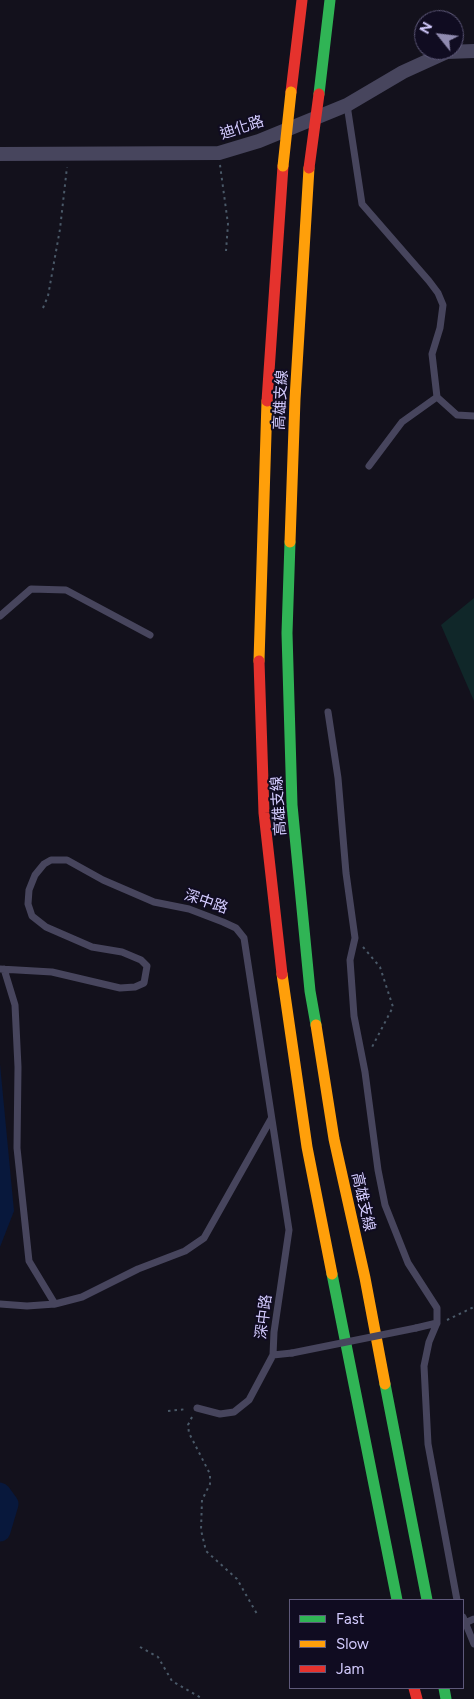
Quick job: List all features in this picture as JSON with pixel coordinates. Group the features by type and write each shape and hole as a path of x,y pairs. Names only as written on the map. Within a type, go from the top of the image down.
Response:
{"highway":[{"name":"高雄支線","path":"302,0 283,166 267,402 258,642 264,813 284,990 307,1147 398,1599"},
{"name":"高雄支線","path":"330,0 309,168 295,399 287,633 292,805 310,990 334,1139 365,1278 427,1599"}],"street":[{"name":"迪化路","path":"0,154 69,152 103,155 219,153 259,142 347,105 403,72 447,52 474,51"}],"lane":[{"path":"347,105 362,204 429,281 438,293 443,305 440,328 432,354 437,397 457,415 474,416"},
{"path":"369,466 402,422 437,397"},
{"path":"0,616 31,589 66,590 150,634"},
{"path":"328,712 338,778 346,873 355,938 350,960 354,1016 385,1205 408,1263 437,1308 438,1323 429,1342 424,1366 428,1444 458,1599"},
{"name":"深中路","path":"2,969 52,972 120,988 135,987 144,983 147,966 141,960 122,952 92,947 46,927 32,916 28,904 35,875 44,864 51,860 67,860 103,880 154,902 189,908 236,928 244,938 289,1230 274,1332 273,1355 249,1400 234,1412 220,1414 197,1408"},
{"path":"2,969 15,1005 18,1067 17,1148 29,1261 55,1304"},
{"path":"0,1304 27,1306 55,1304 82,1297 138,1269 185,1251 204,1238 271,1118"},
{"path":"273,1355 292,1353 438,1323"},
{"path":"474,1619 464,1620 474,1644"}],"path":[{"path":"43,308 48,296 60,230 69,152"},
{"path":"219,153 228,224 226,250"},
{"path":"355,938 380,967 393,1008 363,1063"},
{"path":"438,1323 454,1318 474,1307"},
{"path":"168,1411 197,1408"},
{"path":"197,1408 188,1425 189,1433 210,1474 210,1484 202,1500 201,1530 206,1552 237,1579 257,1614"},
{"path":"140,1647 158,1657 172,1681 203,1699"}],"green space":[{"path":"474,598 474,701 441,625"}],"water":[{"path":"0,1064 14,1211 0,1247"}],"waterway":[{"path":"0,1493 8,1504 0,1531"}],"traffic: fast":[{"path":"319,94 330,0"},
{"path":"290,542 287,633 292,805 310,991 316,1025"},
{"path":"332,1274 397,1599"},
{"path":"385,1384 427,1599"},
{"path":"444,1689 446,1699"}],"traffic: slow":[{"path":"283,166 291,92"},
{"path":"290,542 295,399 309,168"},
{"path":"259,661 267,401"},
{"path":"282,974 307,1147 332,1274"},
{"path":"316,1025 334,1139 365,1278 385,1384"}],"traffic: jam":[{"path":"291,92 302,0"},
{"path":"309,168 319,94"},
{"path":"267,401 283,166"},
{"path":"259,661 264,813 282,974"},
{"path":"414,1689 417,1699"}]}
